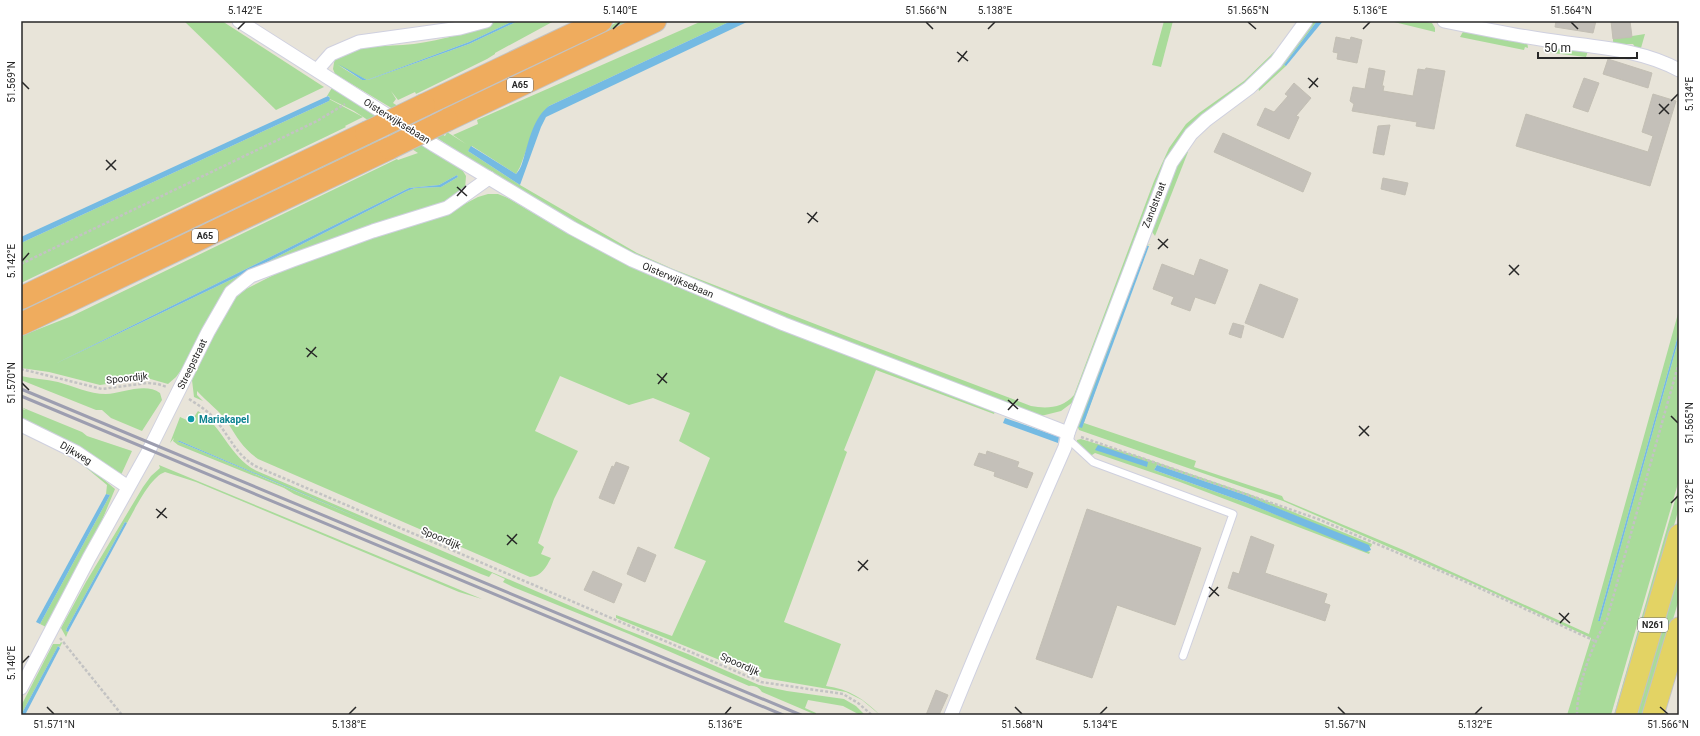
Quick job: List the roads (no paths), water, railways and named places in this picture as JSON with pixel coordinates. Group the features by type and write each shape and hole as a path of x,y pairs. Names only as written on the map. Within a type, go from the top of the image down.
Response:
{"highway":[{"name":"A65","path":"21,298 601,21"},
{"name":"A65","path":"21,324 655,21"}],"main road":[{"name":"N261","path":"1626,715 1679,535"},
{"name":"N261","path":"1653,715 1679,628"}],"street":[{"name":"Oisterwijksebaan","path":"239,21 489,178 572,228 632,260 784,324 1068,435"},
{"path":"317,70 331,54 359,42 460,28 486,21"},
{"name":"Zandstraat","path":"951,715 994,608 1006,584 1068,435 1171,163 1191,134 1206,120 1249,88 1276,62 1306,21"},
{"path":"1444,21 1515,36 1635,53 1661,61 1679,70"},
{"name":"Streepstraat","path":"21,688 231,292 251,276 373,231 447,208 489,178"},
{"name":"Dijkweg","path":"21,425 76,452 128,487"}],"lane":[{"path":"1068,435 1093,462 1234,514 1183,656"}],"water":[{"path":"513,21 518,21 469,44 367,80 469,42"},
{"path":"731,21 749,21 546,117 520,185 468,151 471,146 516,174 521,166 536,122 539,116 549,106"},
{"path":"1317,21 1323,21 1286,66 1284,65"},
{"path":"338,64 367,80 362,80"},
{"path":"328,96 330,98 329,101 21,243 21,237"},
{"path":"457,175 458,177 441,187 415,188 407,191 251,270 55,364 409,188 439,185"},
{"path":"1147,246 1149,246 1082,428 1079,427"},
{"path":"1679,332 1679,338 1600,621 1598,621"},
{"path":"1005,418 1059,437 1058,443 1003,423"},
{"path":"177,441 180,441 377,525"},
{"path":"1098,445 1148,462 1147,467 1095,450"},
{"path":"1157,465 1245,495 1369,545 1371,550 1366,552 1247,503 1154,470"},
{"path":"106,494 110,495 40,624 36,622"},
{"path":"125,522 127,523 68,632 66,631 67,628"},
{"path":"58,646 60,648 25,715 21,715"}],"railway":[{"path":"21,389 801,715"},
{"path":"21,396 783,715"}],"place":[{"name":"Mariakapel","path":"191,419"}]}
